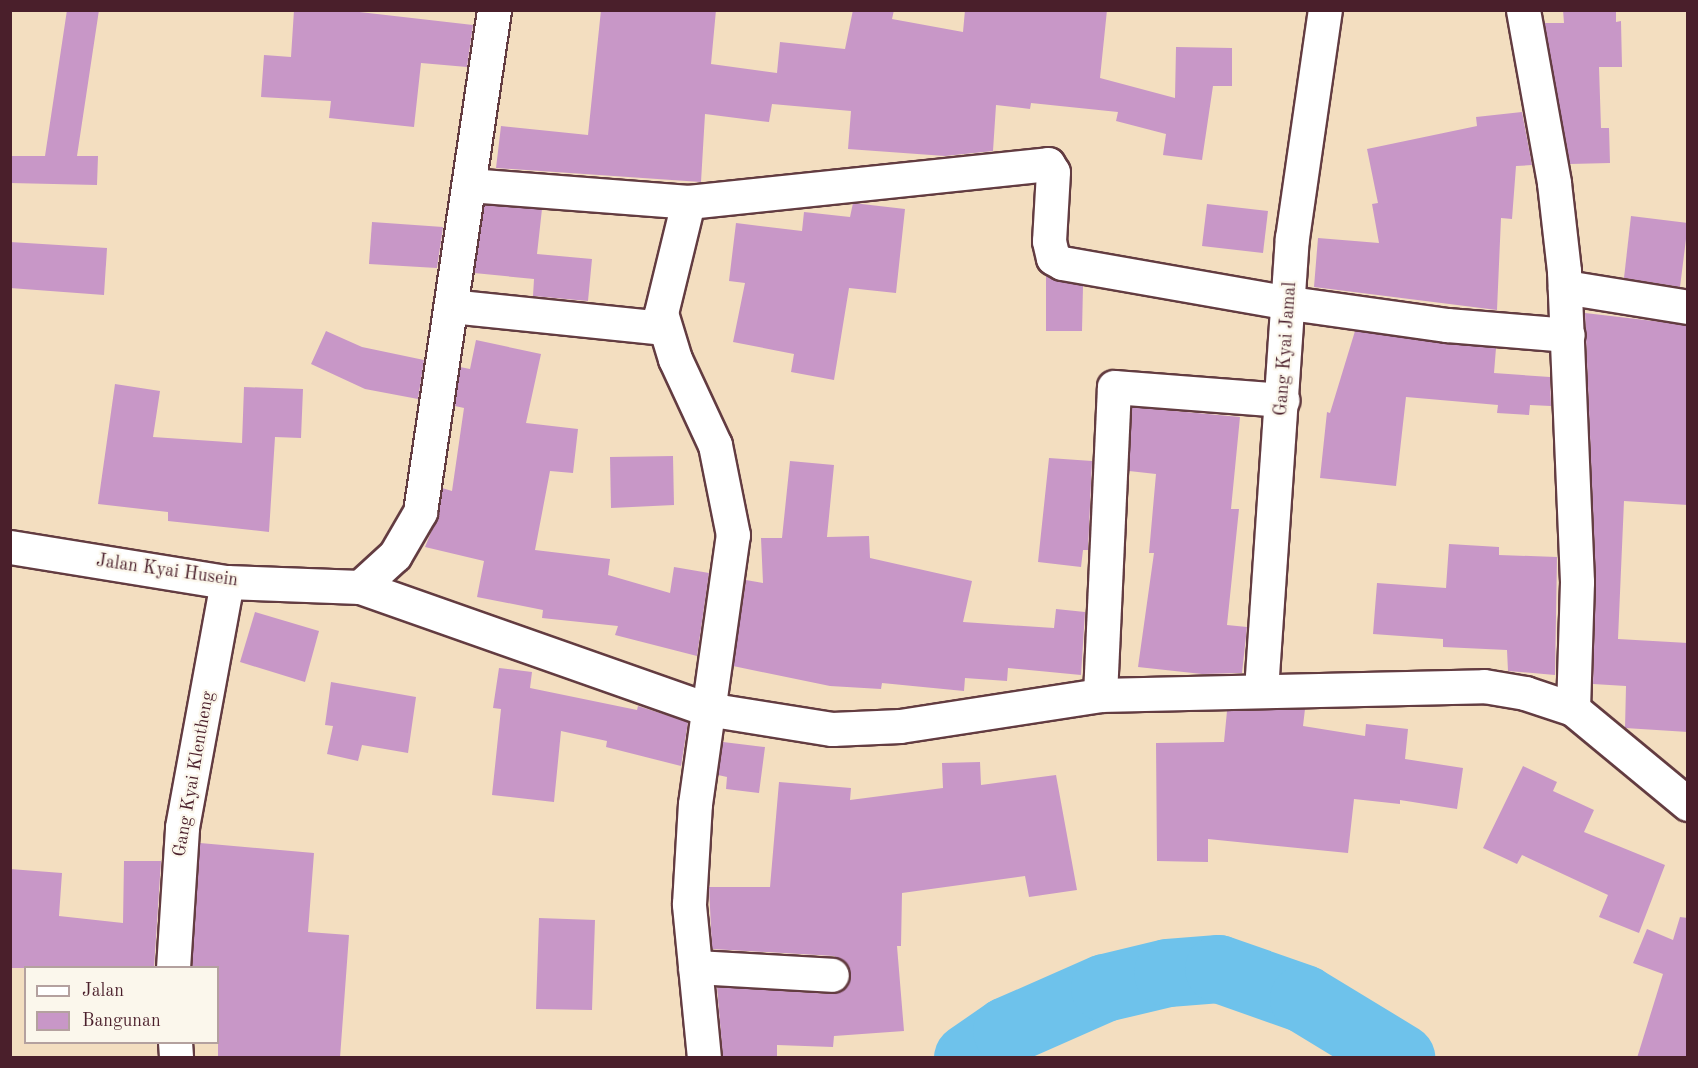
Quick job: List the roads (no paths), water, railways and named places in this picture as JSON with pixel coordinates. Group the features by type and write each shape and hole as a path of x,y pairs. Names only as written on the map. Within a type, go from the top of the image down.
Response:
{"street":[{"path":"360,586 395,555 420,512 494,10"},
{"name":"Gang Kyai Jamal","path":"1261,690 1290,303 1292,238 1325,10"},
{"path":"1523,10 1554,183 1565,287 1577,582 1573,709 1688,804"},
{"path":"469,185 599,198 688,202 1048,164 1053,172 1049,241 1053,258 1062,263 1290,303 1447,325 1568,335"},
{"path":"688,202 664,297 663,328 715,445 733,535 707,709 689,904 704,1058"},
{"path":"1565,287 1688,307"},
{"path":"451,306 663,328"},
{"path":"1100,695 1114,387 1283,400"},
{"name":"Jalan Kyai Husein","path":"10,547 227,582 360,586 707,709 832,729 900,726 1100,695 1261,690 1484,686 1525,693 1573,709"},
{"name":"Gang Kyai Klentheng","path":"173,966 182,827 227,582"},
{"path":"695,967 832,975"}],"waterway":[{"path":"968,1058 1007,1031 1105,988 1168,973 1219,969 1304,999 1401,1058"}]}
